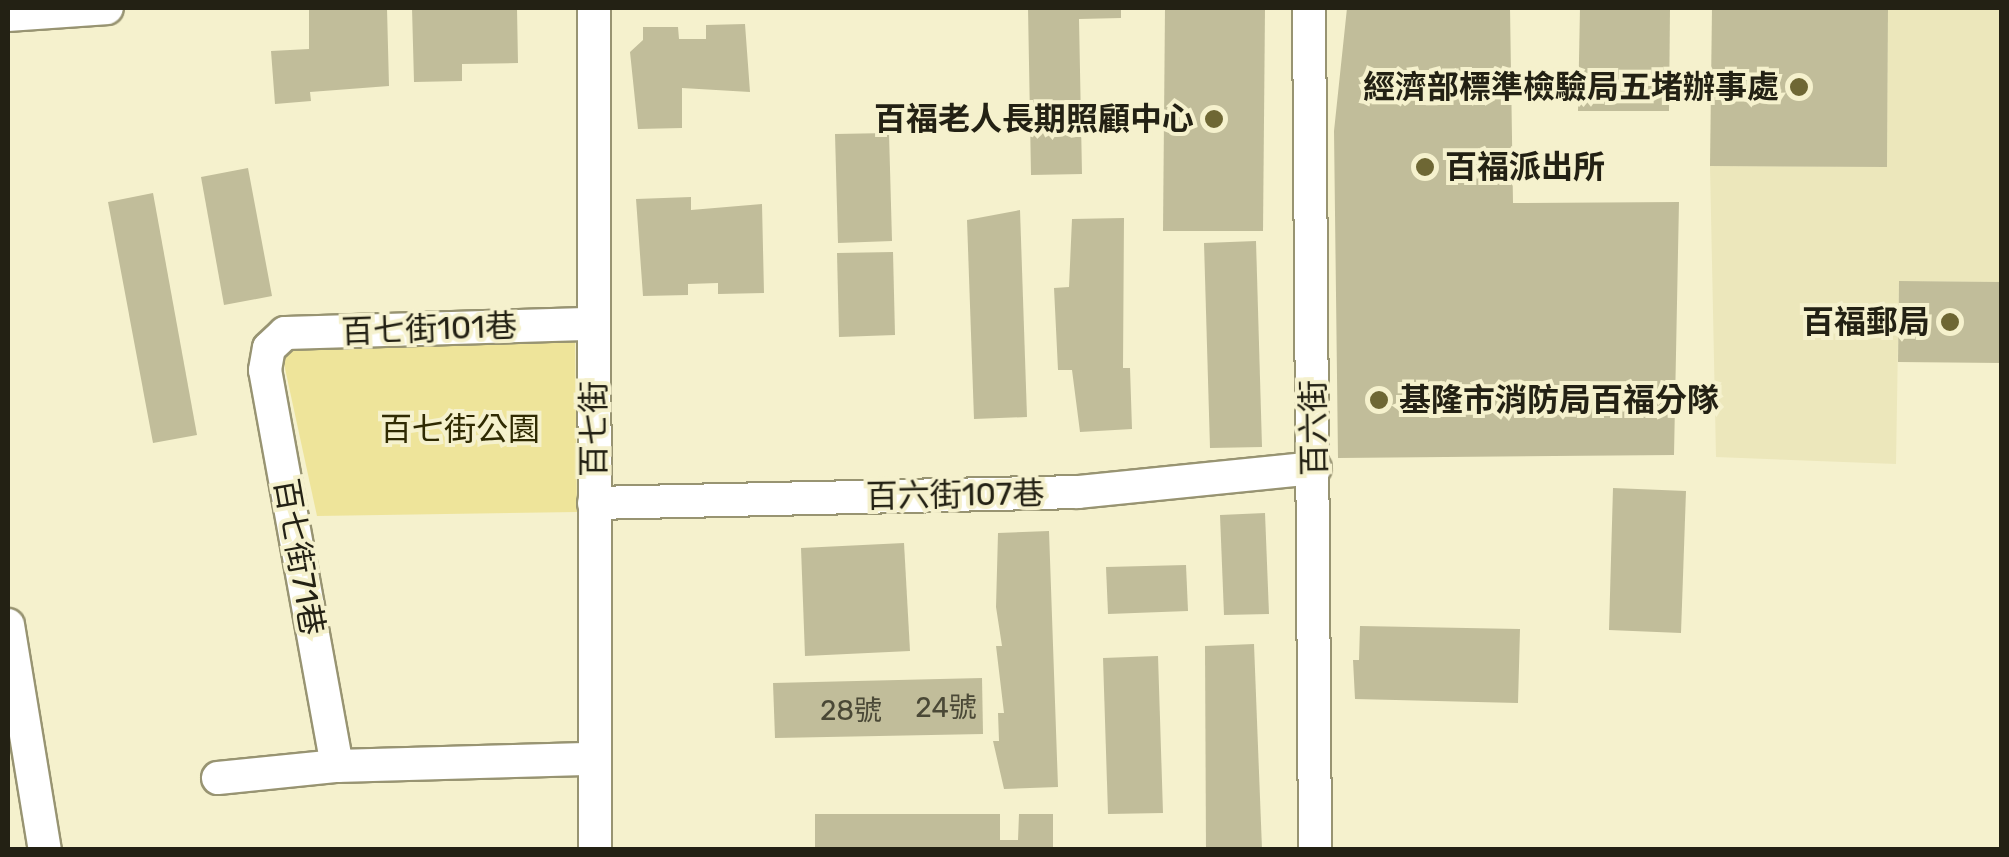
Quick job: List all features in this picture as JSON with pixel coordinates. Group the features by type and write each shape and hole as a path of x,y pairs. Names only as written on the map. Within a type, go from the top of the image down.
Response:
{"street":[{"path":"8,14 107,8"},
{"name":"百七街","path":"594,8 595,850"},
{"name":"百六街","path":"1309,8 1315,850"},
{"name":"百七街101巷","path":"269,348 284,334 594,324"},
{"name":"百七街71巷","path":"269,348 264,370 337,766"},
{"name":"百六街107巷","path":"594,503 1078,492 1314,468"},
{"path":"8,625 45,850"},
{"path":"218,778 337,766 594,759"}],"shaded area":[{"path":"1888,8 2001,8 2001,282 1899,281 1896,464 1716,457 1710,166 1887,167"}],"green space":[{"name":"百七街公園","path":"575,339 577,512 317,516 281,350"}],"building":[{"path":"309,8 387,8 389,86 310,92 311,101 275,104 271,51 309,49"},
{"path":"412,8 517,8 518,63 462,64 462,81 414,82"},
{"path":"1028,8 1121,8 1121,18 1079,19 1082,174 1031,175"},
{"name":"百福老人長期照顧中心","path":"1165,8 1265,8 1263,231 1163,231"},
{"path":"1347,8 1510,8 1513,203 1679,202 1674,455 1338,458 1334,131"},
{"path":"1580,8 1670,8 1669,111 1578,111"},
{"name":"經濟部標準檢驗局五堵辦事處","path":"1712,8 1888,8 1887,167 1710,166"},
{"path":"745,24 750,92 682,88 682,128 638,129 630,52 643,40 643,27 678,27 679,39 706,39 706,25"},
{"path":"889,133 892,241 838,243 835,134"},
{"path":"248,168 272,296 224,305 201,177"},
{"path":"153,193 197,435 153,443 108,202"},
{"path":"691,197 691,210 762,204 764,293 718,294 718,283 688,284 688,295 643,296 636,199"},
{"path":"1020,210 1027,417 974,419 967,220"},
{"path":"1124,218 1123,368 1130,368 1132,429 1080,432 1072,370 1058,370 1054,288 1069,287 1072,219"},
{"path":"1256,241 1262,447 1210,448 1204,243"},
{"path":"893,252 895,335 839,337 837,253"},
{"name":"百福郵局","path":"1899,281 2002,282 2002,363 1898,362"},
{"path":"1613,488 1686,491 1681,633 1609,630"},
{"path":"1265,513 1269,614 1224,615 1220,515"},
{"path":"1049,531 1058,787 1004,789 993,741 999,741 998,713 1004,713 996,646 1002,646 996,607 998,533"},
{"path":"904,543 910,651 805,656 801,548"},
{"path":"1186,565 1188,611 1108,614 1106,567"},
{"path":"1360,626 1520,629 1518,703 1355,699 1353,660 1359,660"},
{"path":"1254,644 1262,849 1206,850 1205,646"},
{"path":"1158,656 1163,813 1108,814 1103,658"},
{"path":"982,678 983,734 775,738 773,683"},
{"path":"815,814 1000,814 1000,840 1018,840 1019,814 1053,814 1053,850 815,850"}],"place":[{"name":"經濟部標準檢驗局五堵辦事處","path":"1799,87"},
{"name":"百福老人長期照顧中心","path":"1214,119"},
{"name":"百福派出所","path":"1425,167"},
{"name":"百福郵局","path":"1950,322"},
{"name":"基隆市消防局百福分隊","path":"1379,400"}]}
